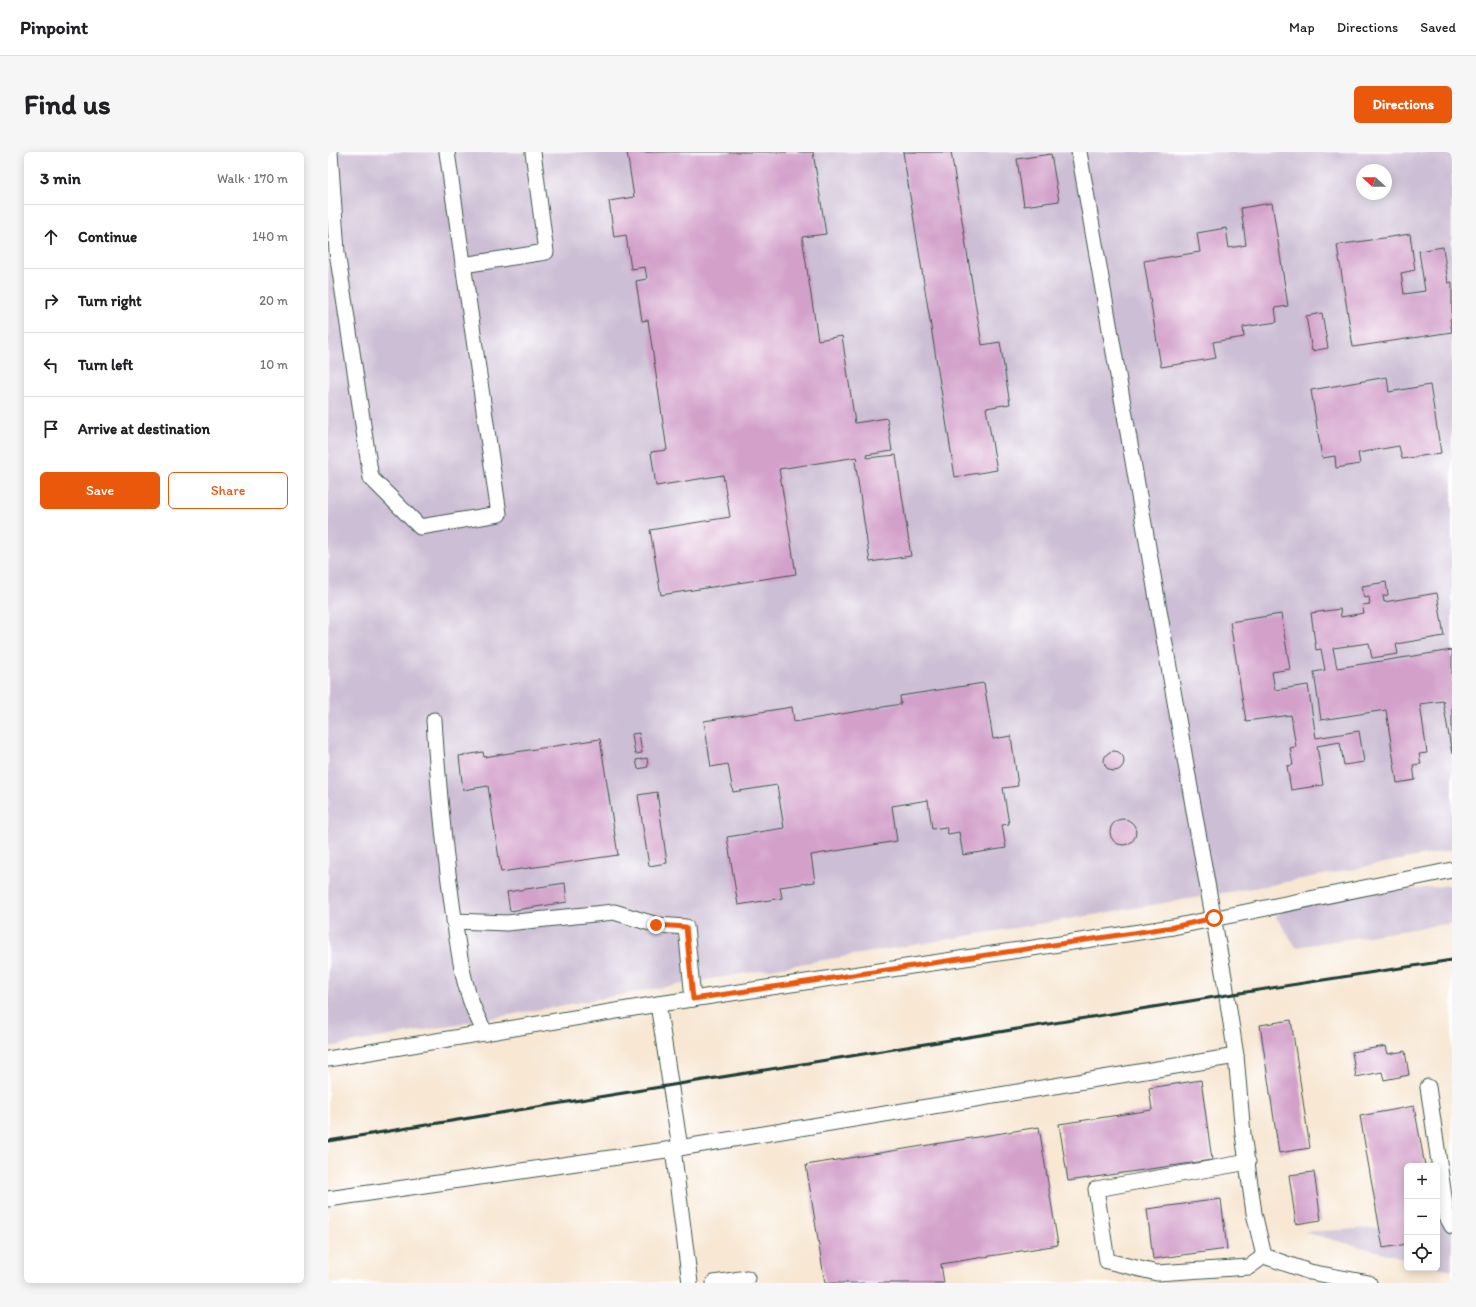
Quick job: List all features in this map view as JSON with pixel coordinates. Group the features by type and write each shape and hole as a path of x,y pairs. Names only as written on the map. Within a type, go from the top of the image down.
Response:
{"lane":[{"path":"330,152 337,252 371,478 420,527 499,514 447,152"},
{"path":"463,266 546,252 533,152"},
{"path":"1079,152 1214,918 1236,1056 1243,1134 1254,1213 1264,1256"},
{"path":"434,720 440,800 454,921 462,969 472,1006 486,1033"},
{"path":"328,1059 658,1004 1173,927 1452,870"},
{"path":"454,921 506,923 614,912 656,925 686,927 693,999"},
{"path":"658,1004 677,1148 690,1283"},
{"path":"328,1199 677,1148 1236,1056"},
{"path":"1428,1087 1447,1217 1452,1226"},
{"path":"1248,1162 1096,1189 1107,1261 1157,1273 1249,1267 1264,1256"},
{"path":"1264,1256 1310,1272 1369,1283"},
{"path":"714,1283 747,1278"}],"shaded area":[{"path":"328,152 1452,152 1452,850 1265,886 705,980 328,1047"},
{"path":"1452,885 1452,923 1296,947 1276,917 1291,901"},
{"path":"1452,1223 1452,1270 1440,1268 1440,1224"},
{"path":"1404,1226 1404,1258 1303,1232"}],"building":[{"path":"627,152 813,152 826,234 802,237 818,340 842,336 855,423 887,418 892,451 866,455 867,458 896,455 911,556 870,562 855,461 858,460 857,457 779,469 796,574 661,595 650,530 730,517 723,475 656,486 651,452 667,450 648,320 642,321 636,281 647,279 645,267 631,269 626,235 614,237 609,201 634,197"},
{"path":"903,152 951,152 982,345 1000,342 1010,404 986,408 997,470 955,477"},
{"path":"1051,154 1059,201 1024,206 1017,159"},
{"path":"1272,203 1288,306 1275,308 1277,322 1243,327 1244,337 1213,342 1216,358 1161,367 1144,261 1200,252 1197,233 1226,228 1229,248 1246,245 1241,208"},
{"path":"1410,234 1415,270 1401,273 1404,294 1425,291 1419,251 1443,247 1448,283 1452,282 1452,318 1450,319 1452,332 1353,347 1337,245"},
{"path":"1322,313 1328,348 1312,351 1306,316"},
{"path":"1387,377 1389,392 1430,385 1441,453 1402,459 1399,446 1358,453 1360,464 1336,468 1335,456 1322,458 1311,390"},
{"path":"1386,582 1388,595 1383,596 1384,602 1437,593 1444,636 1396,644 1398,654 1372,658 1369,643 1333,648 1337,668 1452,650 1452,754 1443,701 1420,704 1427,753 1419,754 1421,764 1413,765 1415,780 1397,783 1386,710 1321,720 1314,672 1325,670 1321,649 1316,650 1311,613 1340,609 1341,617 1364,613 1362,605 1370,604 1369,597 1364,598 1362,586"},
{"path":"1281,614 1290,669 1272,672 1275,690 1308,685 1316,738 1359,731 1364,762 1344,765 1340,742 1317,746 1323,785 1291,790 1287,766 1293,765 1290,748 1296,747 1291,715 1246,721 1230,622"},
{"path":"984,683 993,739 1011,736 1018,786 1003,788 1009,824 1002,825 1006,848 963,855 959,832 948,834 946,827 932,829 928,800 892,806 897,841 811,855 815,882 780,887 782,898 738,905 727,837 784,828 777,785 733,792 728,764 711,767 704,721 792,707 794,722 901,704 900,696"},
{"path":"639,733 642,753 635,754 632,734"},
{"path":"600,739 618,855 501,872 488,786 463,790 459,756 483,752 484,757"},
{"path":"1110,751 1118,751 1124,757 1124,765 1118,771 1110,771 1104,765 1104,757"},
{"path":"647,758 648,767 638,769 636,760"},
{"path":"657,792 667,863 649,866 638,795"},
{"path":"1123,819 1132,823 1136,832 1132,841 1123,845 1114,841 1110,832 1114,823"},
{"path":"565,883 567,902 510,911 507,892"},
{"path":"1291,1020 1310,1148 1279,1153 1260,1025"},
{"path":"1386,1046 1388,1054 1405,1051 1409,1075 1384,1080 1382,1072 1356,1077 1352,1052"},
{"path":"1201,1080 1212,1160 1068,1181 1059,1124 1152,1110 1149,1088"},
{"path":"1414,1106 1424,1163 1404,1163 1404,1244 1383,1248 1360,1116"},
{"path":"1039,1127 1058,1245 941,1264 944,1283 825,1283 806,1165"},
{"path":"1314,1172 1321,1220 1296,1224 1289,1175"},
{"path":"1221,1199 1227,1249 1153,1259 1147,1209"}],"railway":[{"path":"328,1141 1227,995 1452,960"}],"route":[{"path":"656,925 686,927 693,999 1173,927 1214,918"}]}
